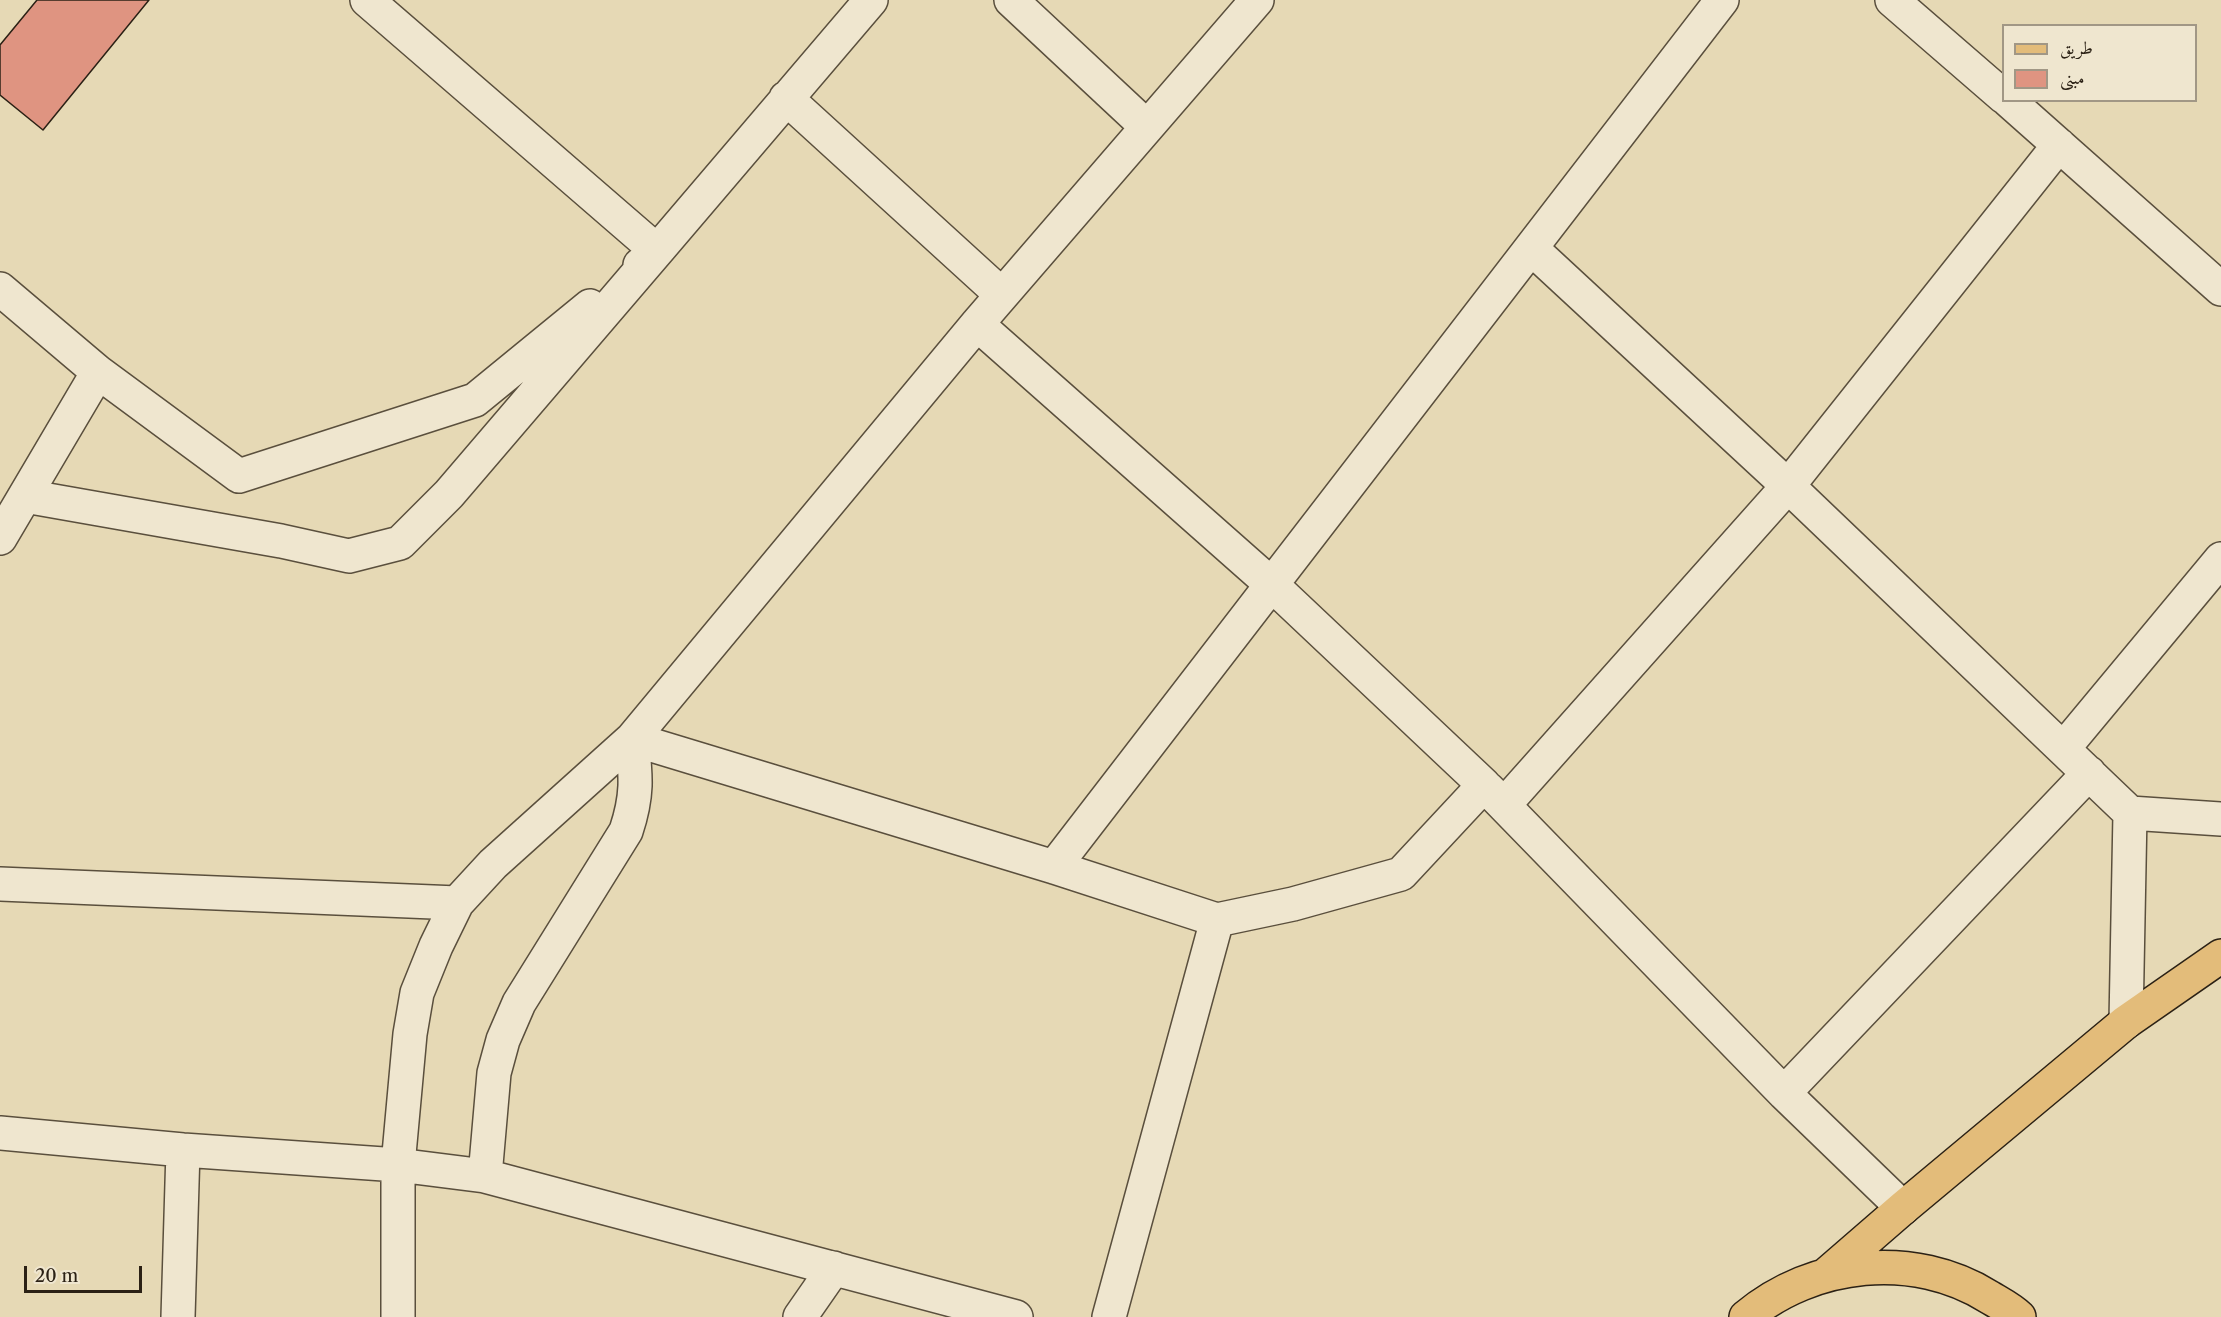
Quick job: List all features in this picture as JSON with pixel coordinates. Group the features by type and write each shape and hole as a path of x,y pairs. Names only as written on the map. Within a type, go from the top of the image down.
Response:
{"main road":[{"path":"1828,1274 1903,1208 2126,1022 2221,956"},
{"path":"1746,1317 1760,1305 1793,1286 1828,1274 1877,1266 1926,1271 1973,1287 2019,1317"}],"street":[{"path":"367,0 657,251"},
{"path":"1011,0 1147,127"},
{"path":"398,1317 398,1164 410,1034 417,993 457,903 493,864 633,739 977,324 1257,0"},
{"path":"1054,867 1722,0"},
{"path":"1892,0 2002,94"},
{"path":"25,496 281,541 349,556 400,543 449,494 657,251 786,98 853,6"},
{"path":"786,98 1002,295"},
{"path":"2010,102 2221,289"},
{"path":"633,739 1054,867 1217,920 1293,904 1401,874 1494,795 1788,486 2059,145"},
{"path":"1531,248 1788,486 2130,813 2221,819"},
{"path":"0,289 98,372 239,476 475,400 657,251"},
{"path":"977,324 1271,584 1494,795 1784,1093 1903,1208"},
{"path":"0,538 98,372"},
{"path":"2063,749 2221,559"},
{"path":"485,1176 494,1073 503,1040 519,1003 626,831 634,805 636,778 633,739"},
{"path":"1784,1093 2089,773"},
{"path":"2126,1022 2130,813"},
{"path":"0,884 457,903"},
{"path":"1109,1317 1217,920"},
{"path":"0,1133 183,1150 398,1164 485,1176 1016,1317"},
{"path":"178,1317 183,1150"},
{"path":"801,1317 834,1268"}],"building":[{"path":"37,0 149,0 43,130 0,95 0,45"}]}
